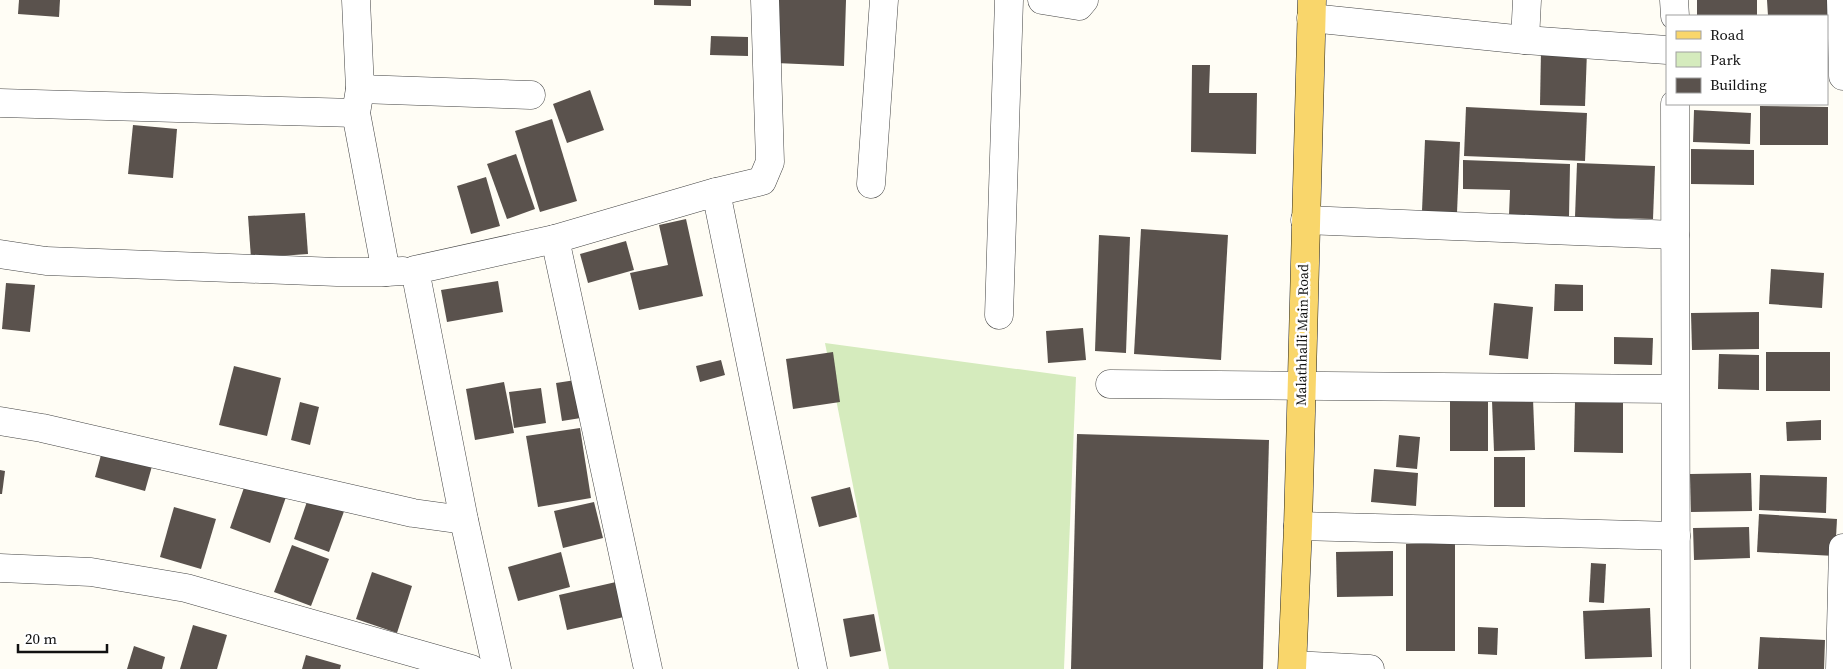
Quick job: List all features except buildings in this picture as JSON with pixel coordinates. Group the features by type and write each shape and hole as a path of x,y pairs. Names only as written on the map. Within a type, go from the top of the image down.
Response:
{"main road":[{"name":"Malathhalli Main Road","path":"1292,667 1298,526 1311,9"}],"street":[{"path":"356,0 358,101 386,272"},
{"path":"0,254 46,261 337,272 415,270 555,239 716,192 762,181 770,162 765,0"},
{"path":"871,184 884,0"},
{"path":"999,315 1009,0"},
{"path":"1042,0 1079,6 1084,0"},
{"path":"1524,40 1527,0"},
{"path":"1674,0 1674,15"},
{"path":"1841,0 1843,76"},
{"path":"1311,9 1524,40 1666,50"},
{"path":"0,104 358,101 532,95"},
{"path":"1675,105 1676,669"},
{"path":"716,192 813,669"},
{"path":"1305,220 1675,235"},
{"path":"555,239 648,669"},
{"path":"415,270 464,520 497,669"},
{"path":"1110,384 1675,389"},
{"path":"0,421 42,428 413,513 464,520"},
{"path":"1298,526 1676,536"},
{"path":"1840,669 1843,548"},
{"path":"0,568 91,572 186,588 471,669"},
{"path":"1292,667 1370,669"}],"green space":[{"path":"825,343 1076,377 1064,669 889,669"}]}
